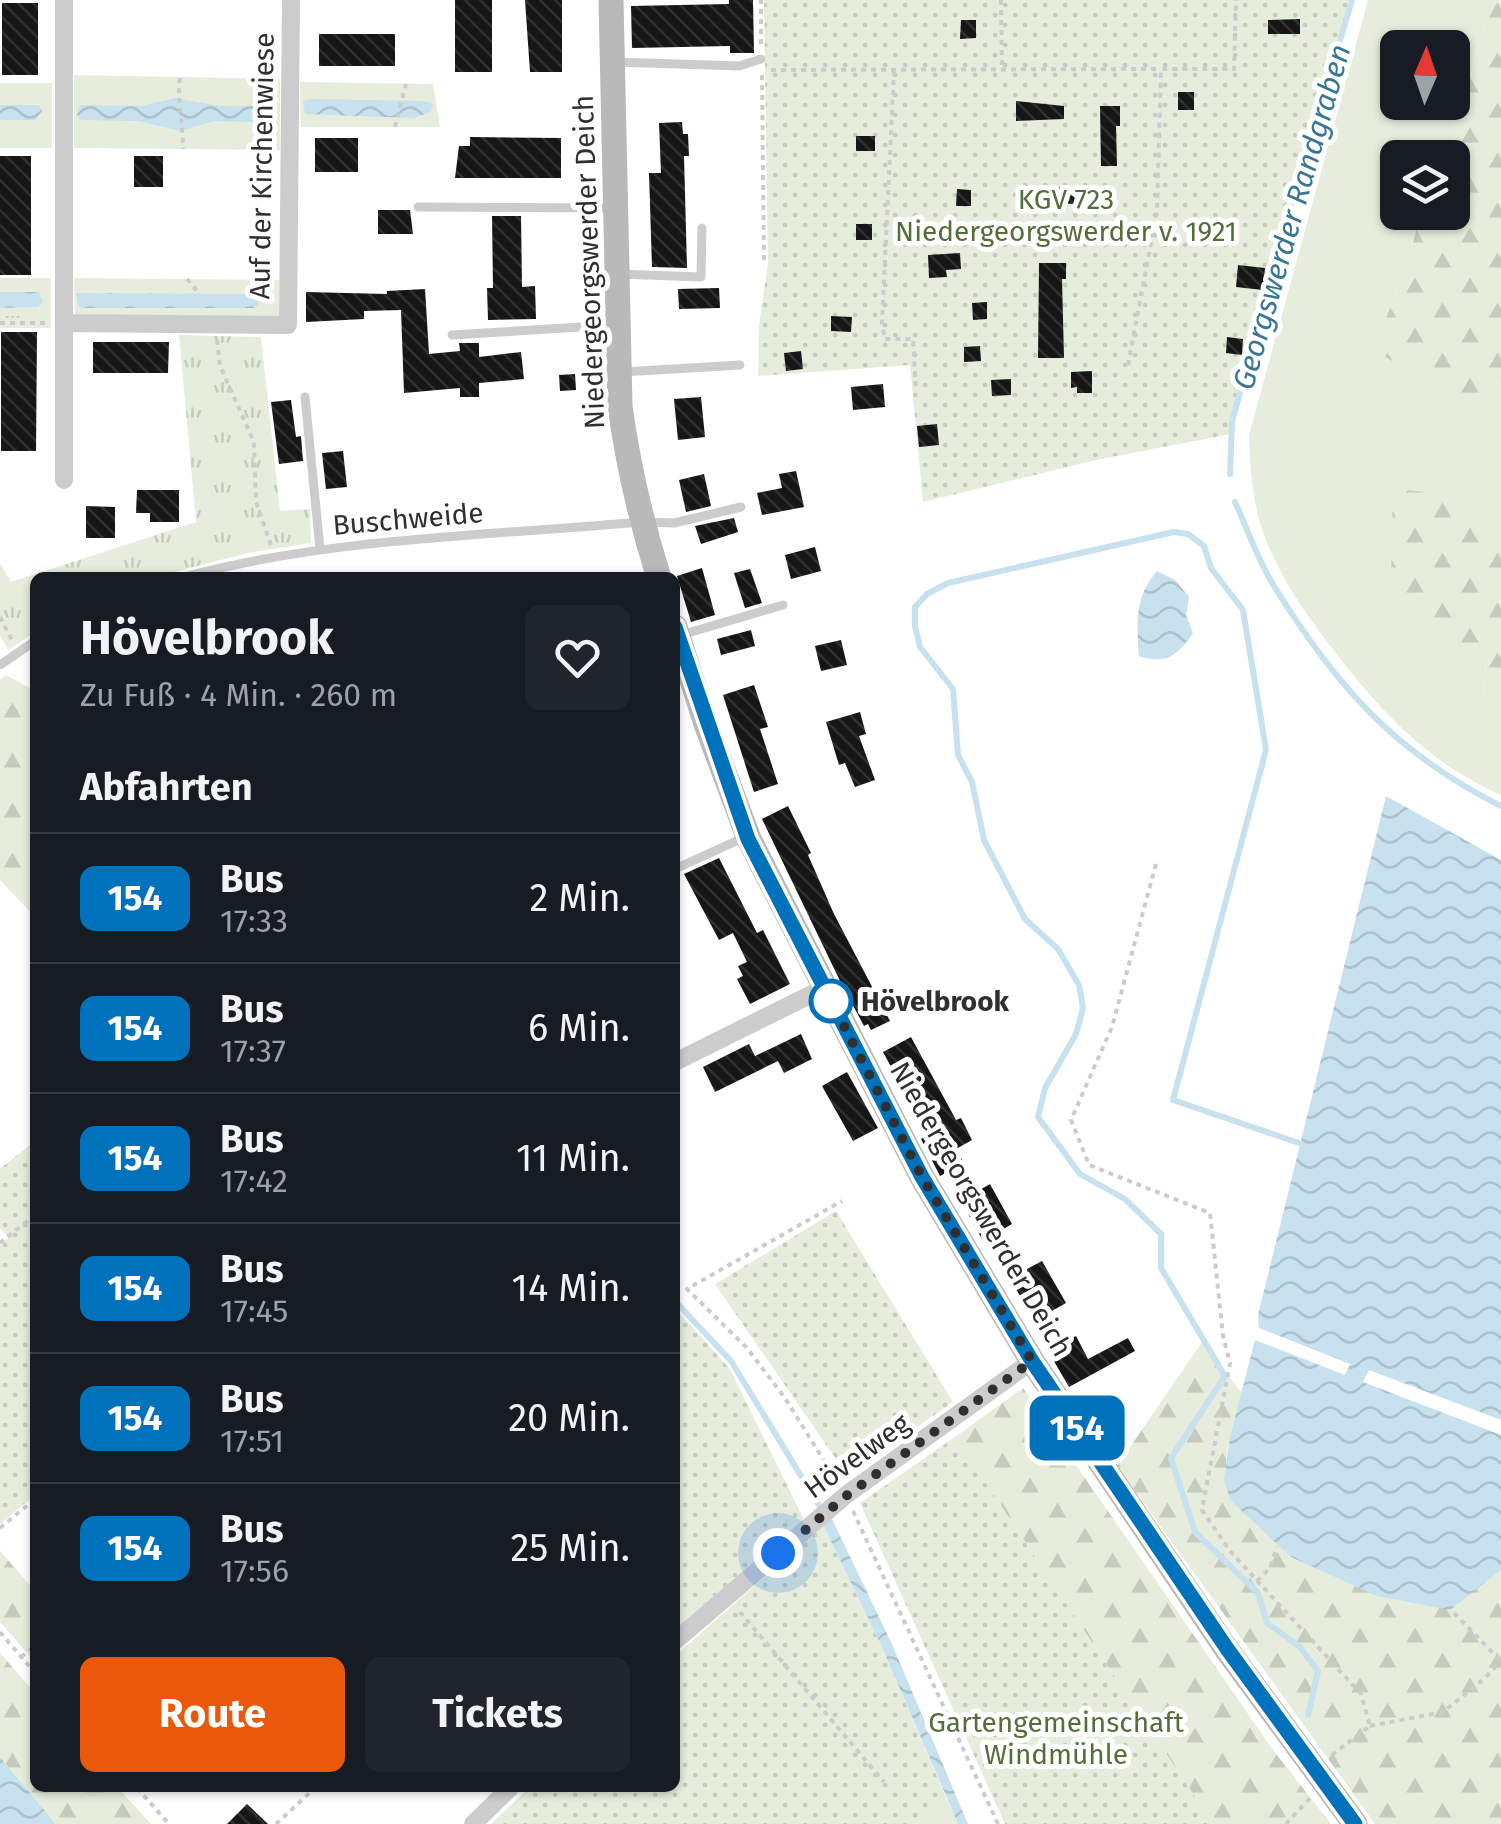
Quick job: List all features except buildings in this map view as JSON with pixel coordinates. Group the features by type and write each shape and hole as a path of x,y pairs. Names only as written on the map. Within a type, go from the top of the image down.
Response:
{"street":[{"path":"64,0 64,480"},
{"name":"Auf der Kirchenwiese","path":"64,323 288,326 291,0"},
{"name":"Niedergeorgswerder Deich","path":"611,0 619,373 627,458 657,572"},
{"name":"Niedergeorgswerder Deich","path":"680,648 748,836 922,1177 1032,1361 1318,1777 1355,1824"},
{"path":"680,1060 824,988"},
{"name":"Hövelweg","path":"680,1637 830,1508 1032,1361"},
{"path":"473,1824 506,1792"}],"lane":[{"path":"612,62 740,66 761,59"},
{"path":"418,207 615,208"},
{"path":"616,274 701,277 702,228"},
{"path":"452,335 618,325"},
{"path":"619,373 740,364"},
{"path":"305,397 320,550"},
{"name":"Buschweide","path":"207,572 320,550 641,522 674,523 741,508"},
{"path":"680,641 783,606"},
{"path":"0,664 30,644"},
{"path":"680,867 748,836"}],"path":[{"path":"761,0 761,59"},
{"path":"1001,0 1002,69"},
{"path":"764,264 762,70 1234,69 1236,0"},
{"path":"1128,365 1156,211 1161,69"},
{"path":"894,70 882,323 885,339 913,339 916,391"},
{"path":"180,78 183,148"},
{"path":"396,128 406,84"},
{"path":"187,279 200,294"},
{"path":"0,323 64,323"},
{"path":"217,325 220,366 254,442 256,502 276,557"},
{"path":"0,617 18,652"},
{"path":"1156,864 1112,1027 1071,1120 1089,1165 1210,1213 1222,1336 1230,1364 1202,1510 1230,1551 1361,1694 1370,1726"},
{"path":"842,1201 686,1289 766,1373 846,1496 998,1824"},
{"path":"0,1242 30,1219"},
{"path":"0,1528 30,1504"},
{"path":"1257,1581 1270,1568 1277,1546"},
{"path":"727,1596 884,1782"},
{"path":"1286,1824 1318,1777 1370,1726 1442,1712 1484,1680 1501,1661 1454,1613"},
{"path":"0,1632 30,1667"},
{"path":"22,1658 30,1651"},
{"path":"140,1792 168,1824"},
{"path":"276,1824 311,1792"}],"green space":[{"name":"KGV 723 Niedergeorgswerder v. 1921","path":"764,0 1352,0 1290,210 1231,434 1096,460 923,502 910,365 758,376 759,325 768,264"},
{"path":"1368,0 1496,0 1480,38 1470,83 1470,30 1380,30 1380,120 1462,120 1455,140 1380,140 1380,230 1416,230 1374,350 1494,400 1501,381 1501,522 1426,492 1427,632 1486,661 1484,699 1501,705 1501,795 1448,766 1425,748 1362,686 1306,613 1281,571 1261,526 1252,481 1249,435"},
{"path":"1496,0 1501,0 1501,381 1494,400 1448,395 1374,350 1416,230 1470,230 1470,140 1455,140 1462,120 1470,120 1470,83"},
{"path":"74,75 280,79 280,150 74,148"},
{"path":"300,82 433,84 440,127 301,127"},
{"path":"0,83 52,83 52,148 0,148"},
{"path":"0,278 51,278 51,316 0,316"},
{"path":"74,278 279,280 279,317 75,315"},
{"path":"0,316 51,316 51,328 0,328"},
{"path":"179,335 261,337 280,511 310,509 311,543 248,553 174,572 42,572 196,522"},
{"path":"1393,489 1426,492 1501,522 1501,705 1484,699 1486,661 1427,632 1391,581"},
{"path":"0,563 11,582 30,576 30,635 8,650 0,635"},
{"path":"6,675 30,688 30,912 0,880 0,680"},
{"path":"30,1145 30,1499 0,1524 0,1245 8,1238 0,1228 0,1169"},
{"path":"836,1211 953,1402 847,1475 715,1284"},
{"path":"680,1314 730,1369 804,1520 680,1625"},
{"path":"1202,1342 1242,1393 1226,1460 1230,1500 1449,1609 1501,1570 1501,1824 1375,1824 1117,1466"},
{"path":"1023,1388 1273,1750 1331,1824 1213,1824 955,1437"},
{"name":"Gartengemeinschaft Windmühle","path":"955,1437 1213,1824 1005,1824 860,1503"},
{"path":"823,1525 881,1645 947,1800 917,1824 491,1824 525,1792 680,1792 680,1652"},
{"path":"0,1551 30,1585 30,1656 0,1622"},
{"path":"0,1653 30,1687 30,1792 122,1792 151,1824 56,1824 0,1757"},
{"path":"947,1800 958,1824 917,1824"}],"water":[{"path":"175,98 220,106 265,106 269,119 214,121 180,131 138,121 80,120 77,115 80,105 142,106"},
{"path":"303,101 433,104 431,112 414,118 305,114"},
{"path":"0,105 39,105 42,111 35,120 0,120"},
{"path":"0,292 39,292 43,302 38,307 0,308"},
{"path":"76,293 259,295 254,308 84,308 79,307"},
{"path":"1157,571 1175,580 1189,597 1186,615 1193,633 1176,652 1157,659 1139,656 1138,621 1144,591"},
{"path":"1386,796 1501,860 1501,1420 1369,1370 1363,1382 1501,1435 1501,1570 1450,1610 1377,1596 1291,1557 1230,1500 1224,1479 1230,1436 1255,1340 1345,1375 1350,1364 1259,1328 1258,1315"},
{"path":"832,1519 892,1644 968,1824 958,1824 881,1645 823,1525"},
{"path":"0,1757 56,1824 0,1824"}],"waterway":[{"name":"Georgswerder Randgraben","path":"1230,474 1232,422 1352,0"},
{"name":"Georgswerder Randgraben","path":"1235,502 1274,586 1345,686 1371,714 1430,763 1501,806"},
{"path":"1299,1143 1173,1100 1266,750 1243,610 1211,568 1204,546 1188,534 1174,532 948,583 927,594 915,607 915,626 920,647 953,689 958,755 972,782 984,840 1025,919 1058,949 1079,985 1083,1008 1076,1034 1045,1088 1038,1117 1080,1174 1125,1199 1161,1234 1161,1268 1225,1376 1171,1458 1195,1532 1258,1593 1267,1623 1299,1646 1318,1671 1308,1715"},
{"path":"680,1306 731,1361 823,1512"}],"bus line":[{"name":"154","path":"680,643 748,839 922,1177 1032,1361 1228,1650 1355,1824"}],"place":[{"name":"Hövelbrook","path":"831,1001"}],"route":[{"path":"778,1553 846,1496 1032,1361 922,1177 831,1001"}]}
